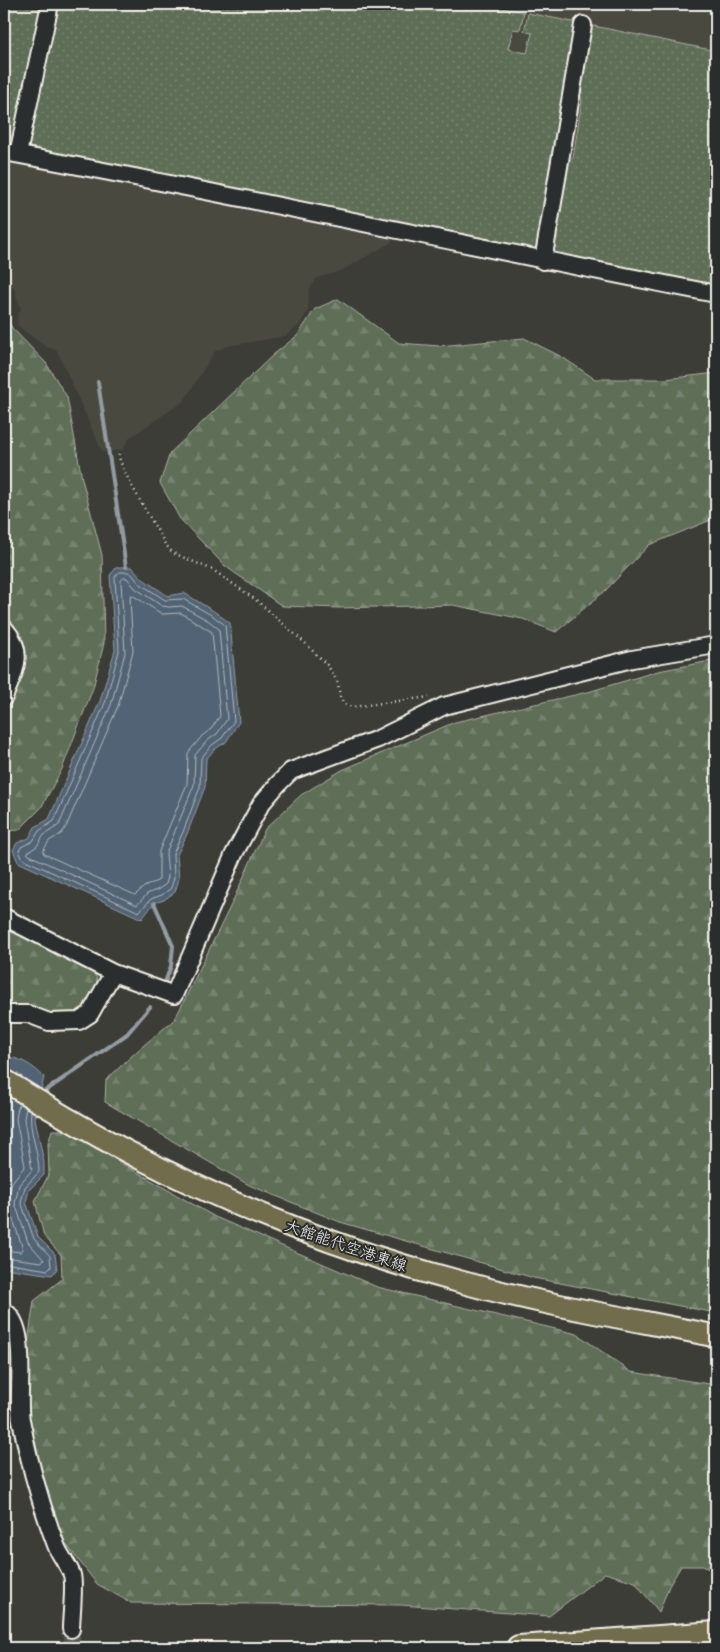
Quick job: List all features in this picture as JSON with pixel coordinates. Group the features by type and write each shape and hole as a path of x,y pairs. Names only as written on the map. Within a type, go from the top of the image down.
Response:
{"highway":[{"path":"518,1648 716,1634"}],"main road":[{"name":"大館能代空港東線","path":"4,1080 48,1108 129,1152 210,1192 292,1227 378,1258 462,1282 551,1304 716,1336"}],"street":[{"path":"50,4 11,153 279,205 543,261 716,294"},
{"path":"543,261 583,25"},
{"path":"4,628 12,637 17,650 15,669 4,697"},
{"path":"4,917 113,972 174,995 234,854 261,804 291,771 378,739 444,706 632,659 716,645"},
{"path":"4,1014 28,1014 50,1022 78,1021 90,1014 113,972"},
{"path":"4,1311 9,1314 19,1338 20,1418 34,1481 56,1548 72,1575 71,1629"}],"path":[{"path":"119,454 118,458 124,472 173,553 213,570 256,600 305,643 328,666 338,683 340,697 344,704 352,707 428,697 438,698 444,706"}],"shaded area":[{"path":"4,4 716,4 716,301 393,236 392,242 341,271 317,278 309,290 308,310 301,323 286,336 228,346 215,351 184,401 129,438 123,450 102,452 57,350 46,347 18,326 17,316 21,309 13,286 4,285"}],"green space":[{"path":"4,4 42,4 17,127 11,137 4,143"},
{"path":"56,4 479,4 524,12 520,30 513,29 508,49 527,53 532,33 524,31 528,13 578,23 538,246 530,250 36,152 28,147 28,127"},
{"path":"589,25 716,51 716,289 557,256 553,250 565,163 573,158 582,100 578,90"},
{"path":"338,299 399,343 439,346 524,338 562,357 595,379 665,379 716,373 716,518 649,545 606,590 556,632 523,619 453,605 339,608 282,606 225,566 180,519 160,483 170,453 273,355 298,335 315,309"},
{"path":"4,315 13,329 46,363 67,397 82,479 102,555 104,643 93,688 62,769 41,808 19,830 5,831 4,721 23,671 23,651 20,635 4,615 4,560 7,544 4,535"},
{"path":"716,660 716,1313 534,1278 340,1222 249,1185 105,1102 106,1080 175,1019 232,903 265,829 301,795 342,770 455,722 588,692 658,671"},
{"path":"4,922 92,969 97,979 96,996 86,1011 69,1016 4,1010"},
{"path":"52,1130 64,1130 215,1217 377,1287 577,1334 631,1372 716,1385 716,1573 703,1566 681,1566 669,1586 659,1612 635,1582 605,1573 549,1616 401,1605 131,1603 97,1584 62,1539 36,1471 27,1418 28,1342 34,1301 62,1279 61,1255 44,1236 35,1201 49,1174 48,1144"}],"water":[{"path":"117,567 132,567 143,579 168,596 184,593 230,623 239,722 226,742 215,749 206,759 205,787 177,855 179,879 175,892 164,900 154,903 142,919 18,862 13,850 17,843 29,838 35,827 49,819 100,701 115,650 110,575"},
{"path":"4,1056 26,1063 44,1077 35,1118 44,1163 44,1175 29,1190 26,1202 38,1237 55,1254 57,1269 52,1275 4,1268"}],"waterway":[{"path":"98,382 126,567"},
{"path":"154,903 173,946 171,966 164,985"},
{"path":"41,1094 127,1034 150,1007"}],"tunnel":[{"path":"71,1629 73,1648"}]}
